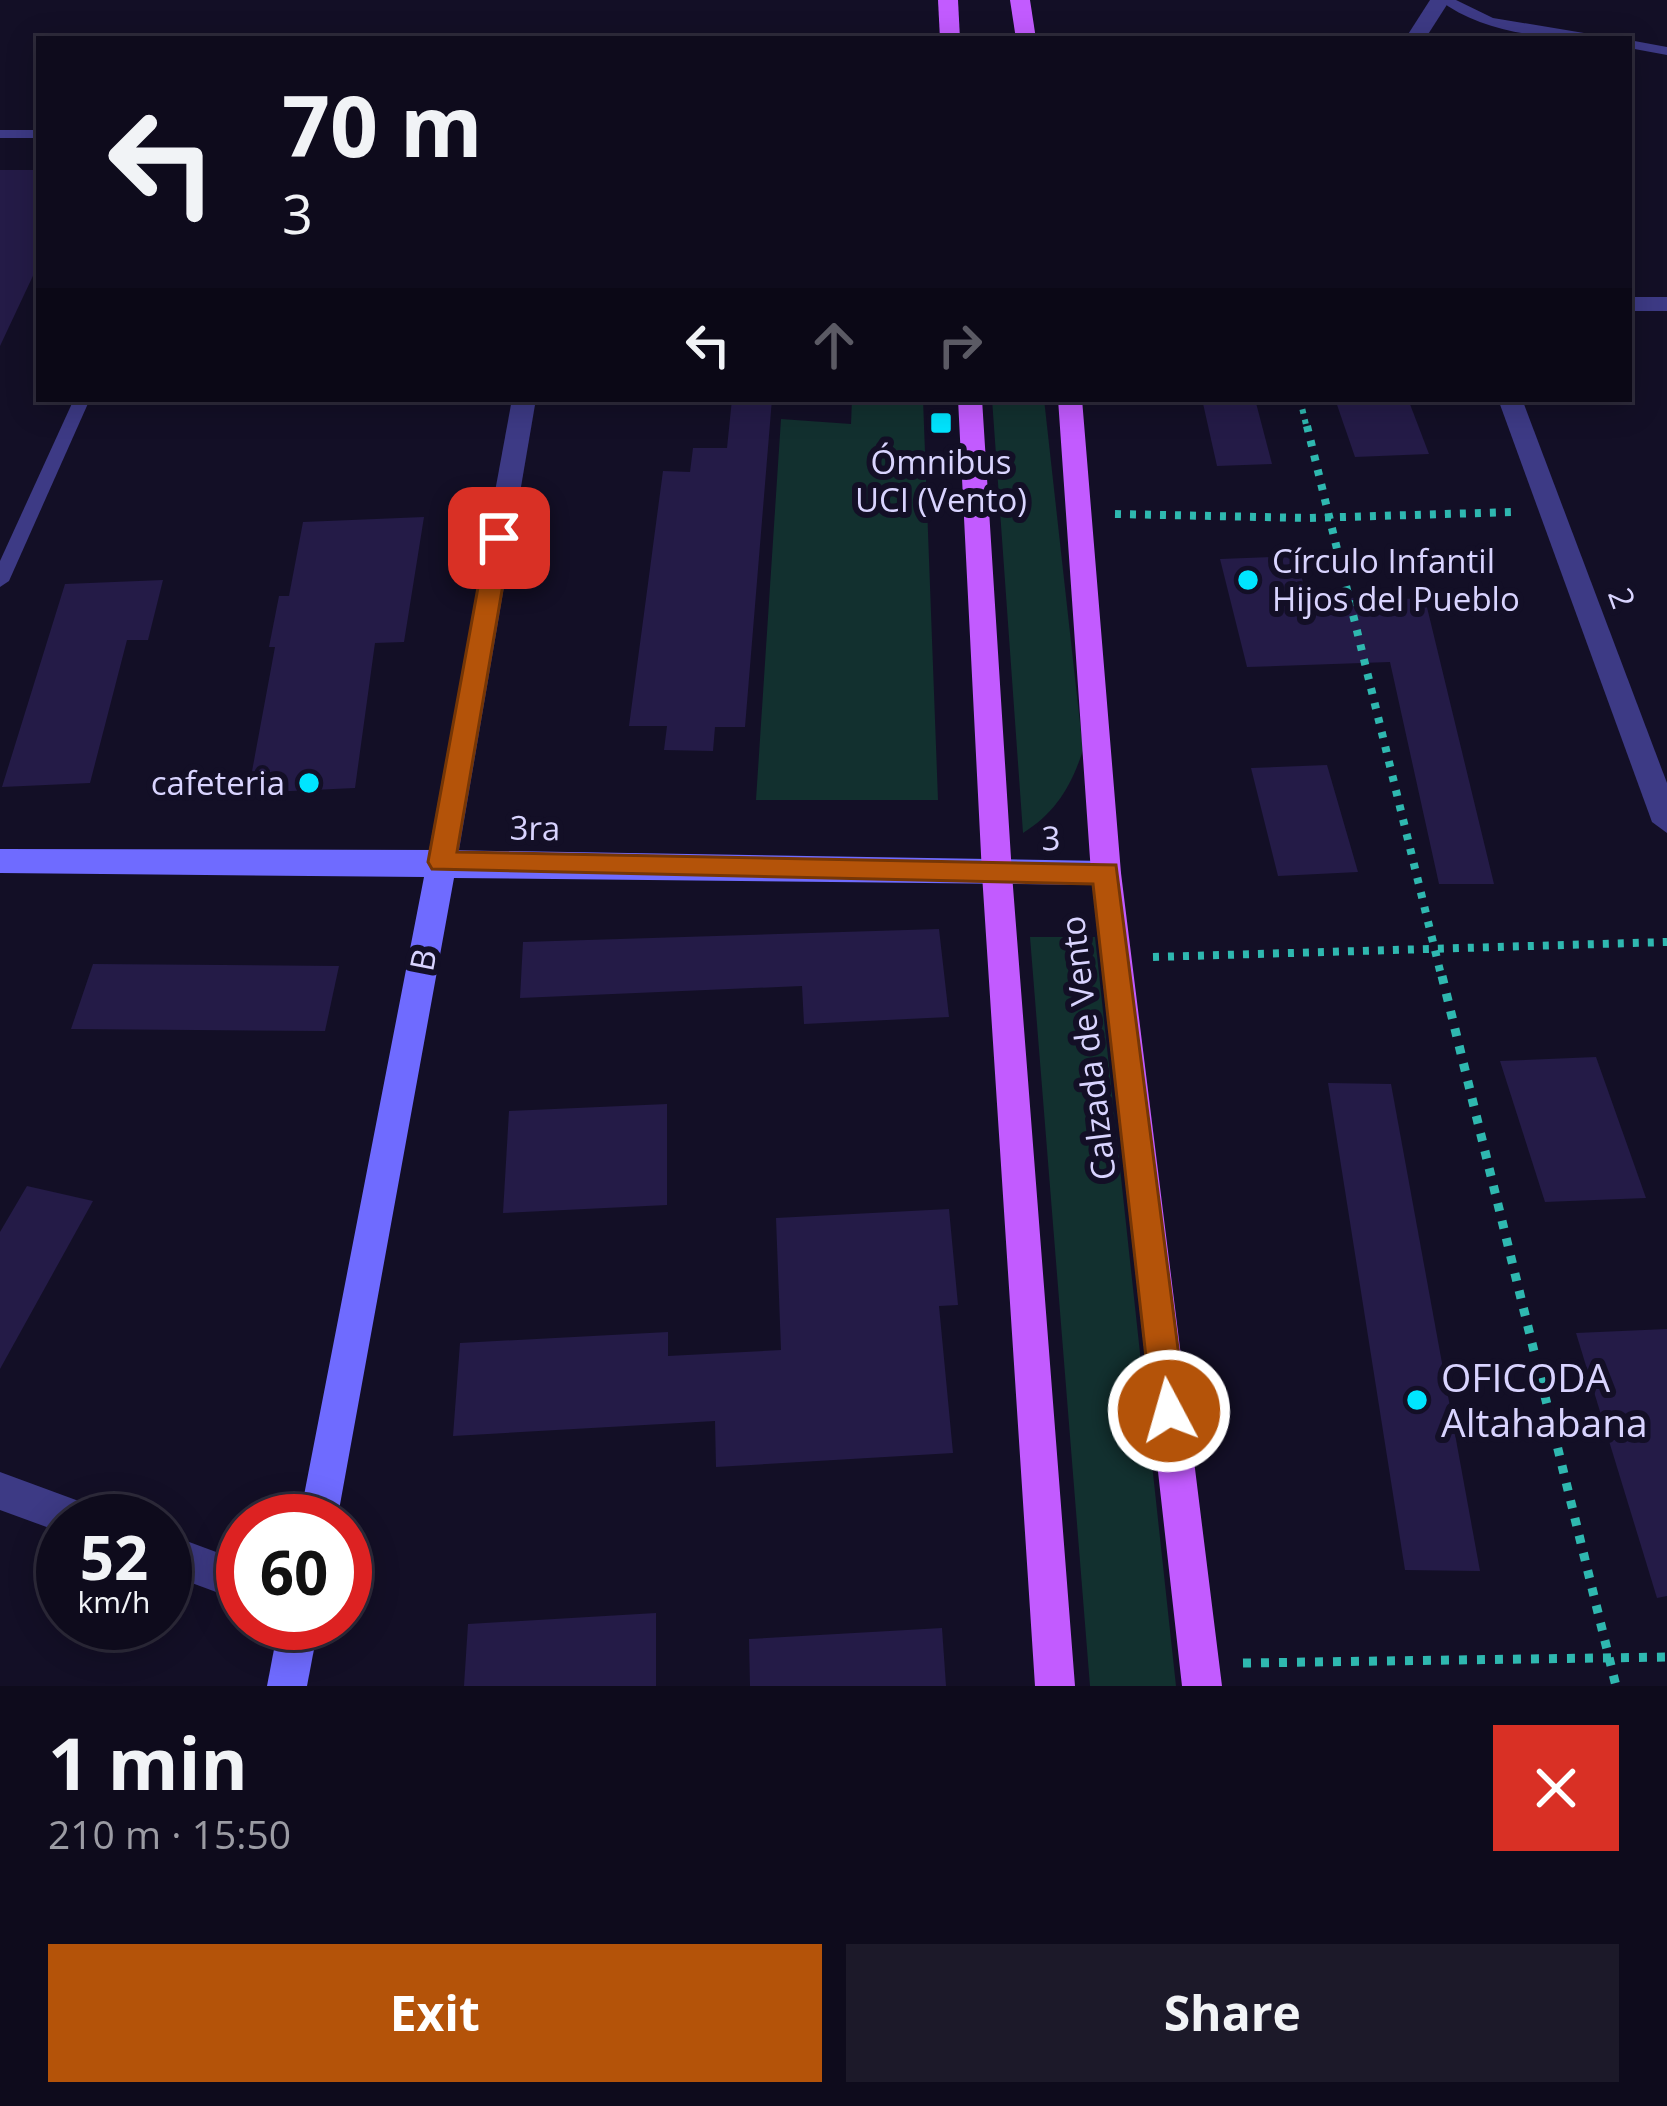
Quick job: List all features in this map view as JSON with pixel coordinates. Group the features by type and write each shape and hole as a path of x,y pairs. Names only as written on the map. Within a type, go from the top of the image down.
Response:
{"main road":[{"path":"948,0 950,36"},
{"path":"1020,0 1026,36"},
{"path":"970,402 997,874 1055,1686"},
{"name":"Calzada de Vento","path":"1070,402 1106,873 1200,1675"}],"street":[{"path":"1417,36 1443,0"},
{"path":"1632,304 1667,304"},
{"name":"B","path":"323,1494 523,402"},
{"name":"2","path":"1511,402 1667,822"},
{"name":"3ra","path":"0,861 442,862 997,874"},
{"name":"3","path":"997,874 1106,873"},
{"path":"0,1491 36,1504"},
{"path":"287,1686 294,1650"}],"lane":[{"path":"1443,0 1489,22 1577,36"},
{"path":"1632,45 1667,51"},
{"path":"0,134 36,134"},
{"path":"0,581 81,402"}],"path":[{"path":"1301,402 1616,1686"},
{"path":"1082,514 1328,517 1552,512"},
{"path":"1116,958 1667,942"},
{"path":"1200,1675 1608,1656 1667,1658"}],"green space":[{"path":"852,402 923,402 938,800 756,800 781,419 851,424"},
{"path":"992,402 1044,402 1083,750 1060,798 1023,833"},
{"path":"1030,937 1095,937 1176,1686 1090,1686"}],"building":[{"path":"0,170 36,170 36,269 0,346"},
{"path":"732,402 772,402 745,727 715,727 713,751 664,750 667,726 629,726 663,471 690,472 693,448 727,448"},
{"path":"1203,402 1256,402 1272,464 1217,466"},
{"path":"1336,402 1409,402 1429,454 1355,457"},
{"path":"424,517 404,642 375,643 355,788 248,793 275,647 269,647 279,596 289,596 303,522"},
{"path":"1296,556 1307,597 1425,599 1494,884 1439,884 1390,662 1247,667 1220,559"},
{"path":"163,580 148,640 127,640 90,783 2,787 65,584"},
{"path":"1327,765 1358,872 1278,876 1251,768"},
{"path":"939,929 949,1017 804,1024 802,986 520,998 523,942"},
{"path":"93,964 339,966 325,1031 71,1029"},
{"path":"1596,1057 1646,1198 1545,1202 1500,1061"},
{"path":"1328,1083 1391,1084 1480,1571 1405,1570"},
{"path":"667,1104 667,1205 503,1213 509,1111"},
{"path":"27,1186 93,1201 0,1369 0,1232"},
{"path":"949,1209 958,1305 939,1306 953,1453 716,1467 715,1421 453,1436 460,1343 668,1332 668,1356 781,1350 776,1218"},
{"path":"1667,1329 1667,1596 1657,1598 1576,1333"},
{"path":"656,1613 656,1686 464,1686 468,1624"},
{"path":"942,1628 946,1686 750,1686 749,1639"}],"place":[{"name":"Ómnibus UCI (Vento)","path":"941,423"},
{"name":"Círculo Infantil Hijos del Pueblo","path":"1248,580"},
{"name":"cafeteria","path":"309,783"},
{"name":"OFICODA Altahabana","path":"1417,1400"}],"route":[{"path":"499,538 442,862 1106,873 1169,1411"}]}
